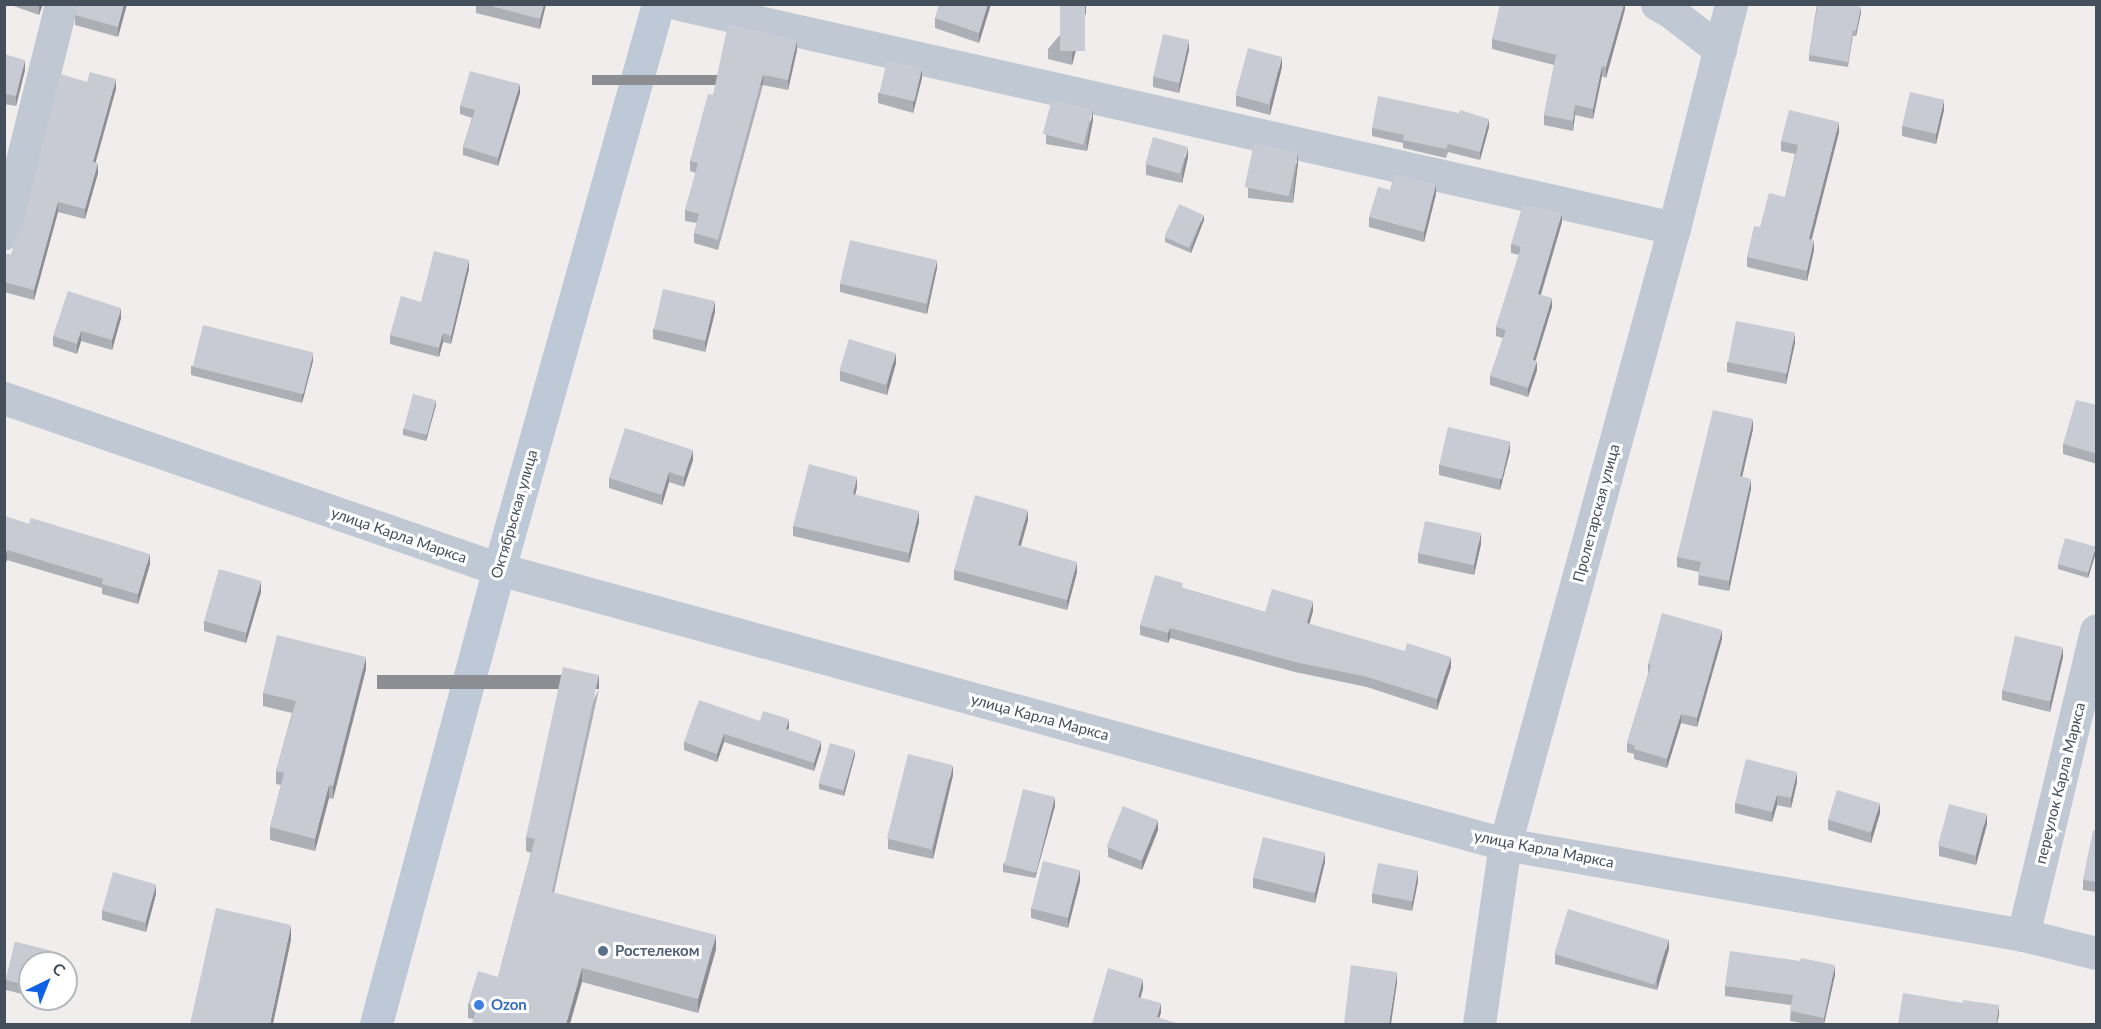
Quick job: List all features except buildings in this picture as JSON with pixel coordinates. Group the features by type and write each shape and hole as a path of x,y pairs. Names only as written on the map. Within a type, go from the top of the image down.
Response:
{"main road":[{"name":"Октябрьская улица","path":"376,1024 499,569 658,4"}],"street":[{"path":"4,233 61,4"},
{"path":"679,4 1674,228"},
{"path":"1657,4 1671,12 1719,50"},
{"name":"Пролетарская улица","path":"1479,1024 1505,844 1674,228 1731,4"},
{"name":"улица Карла Маркса","path":"4,398 499,569 1505,844 2023,934 2097,953"},
{"name":"переулок Карла Маркса","path":"2023,934 2097,631"}],"place":[{"name":"Ростелеком","path":"603,951"},
{"name":"Ozon","path":"479,1005"}]}
